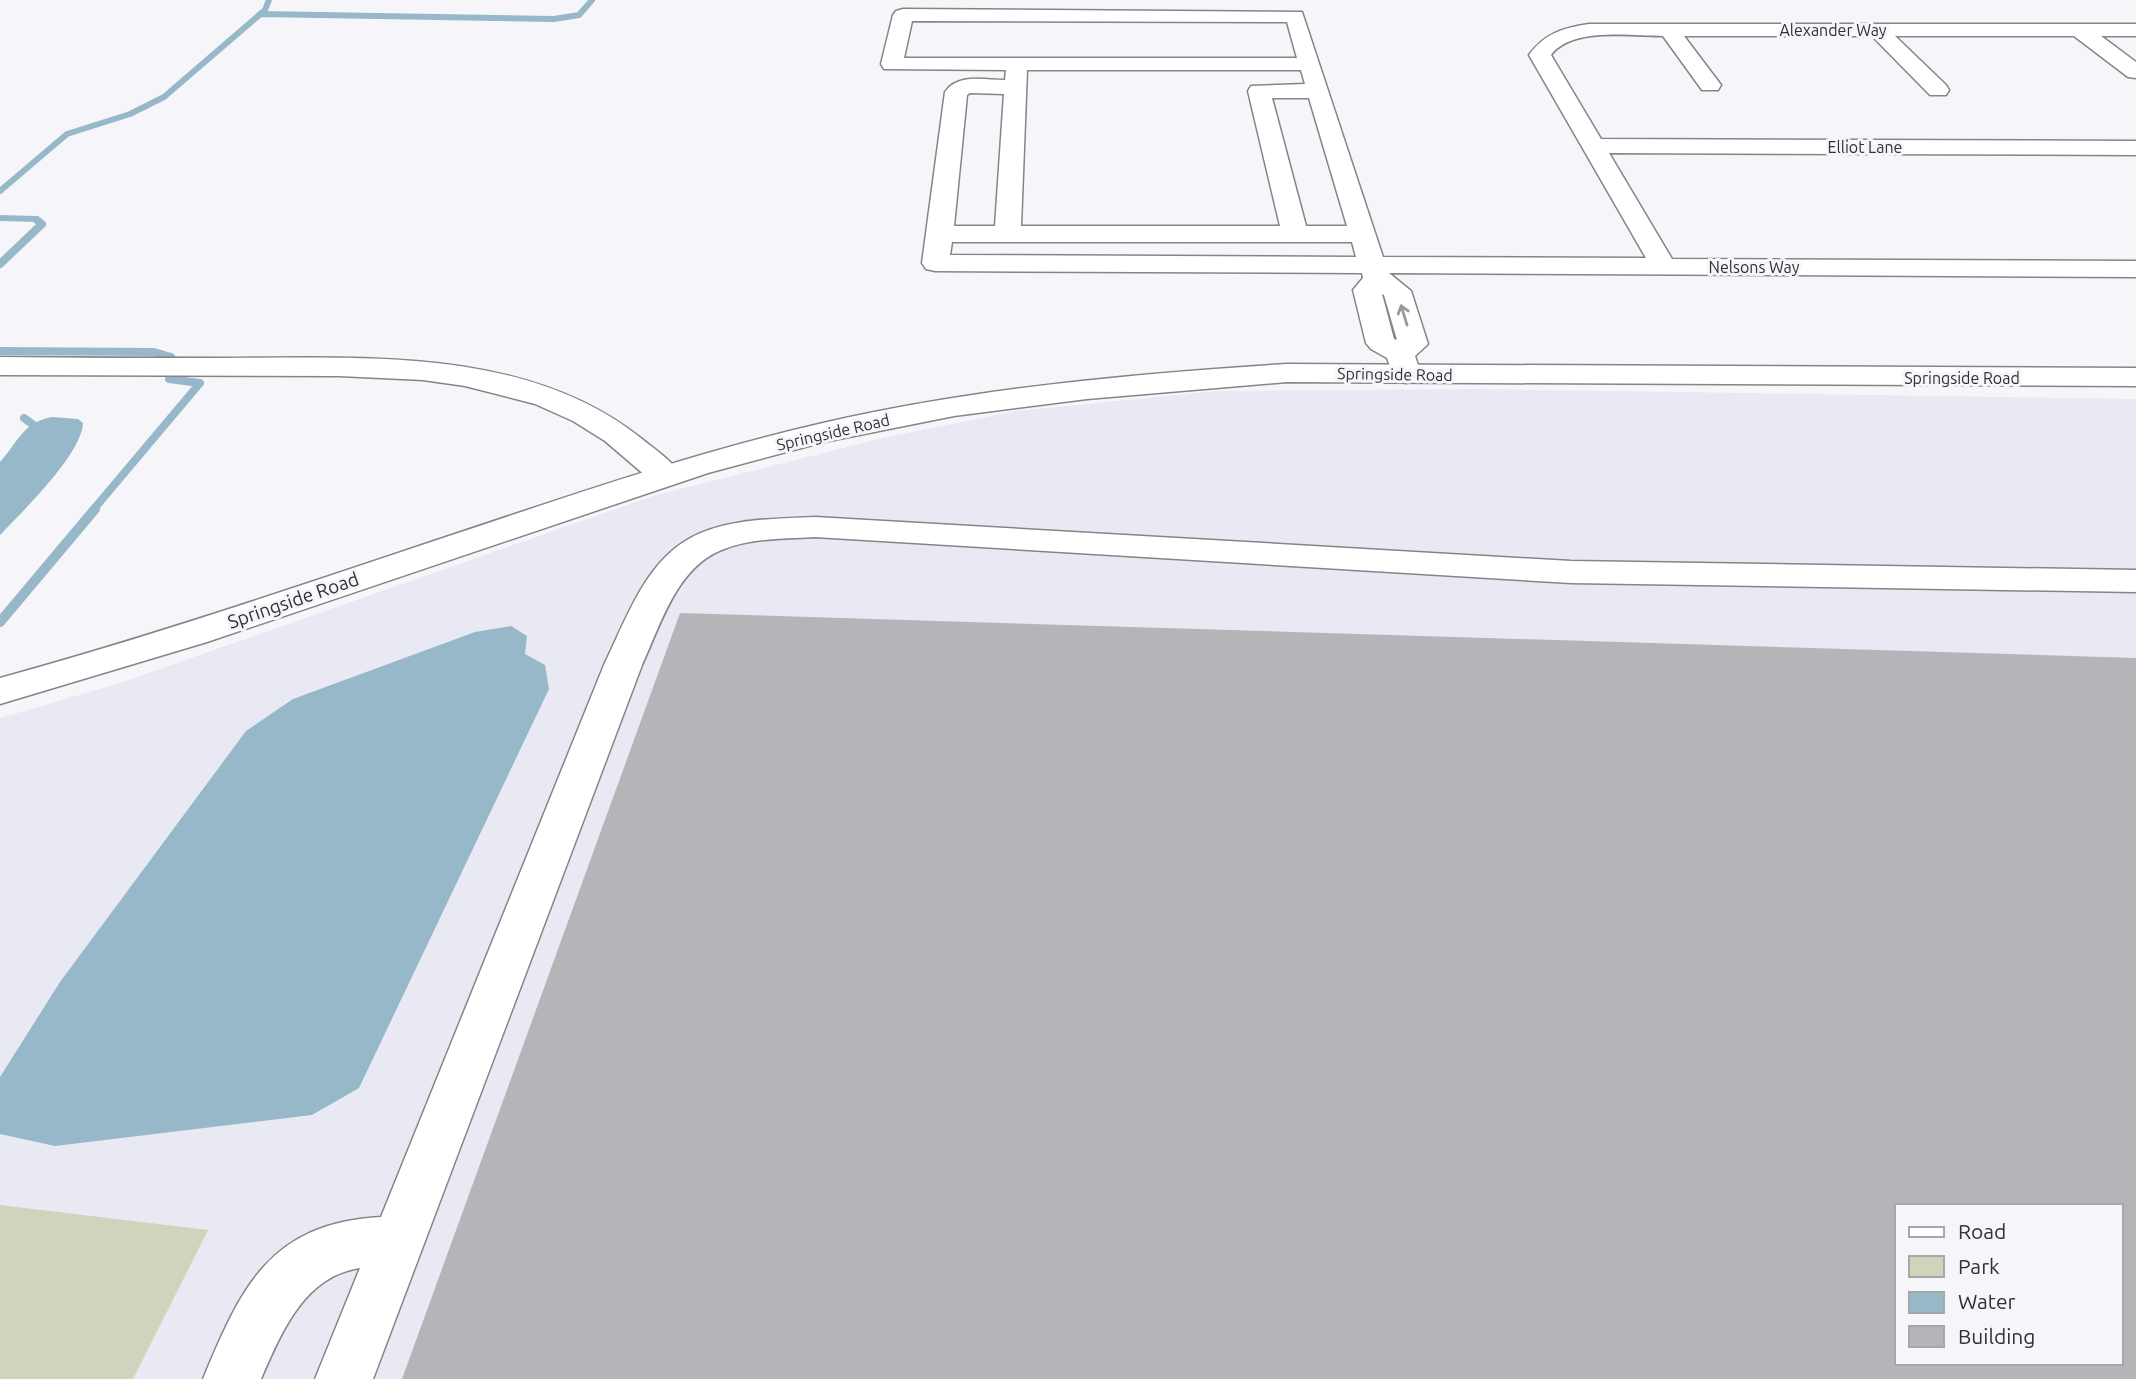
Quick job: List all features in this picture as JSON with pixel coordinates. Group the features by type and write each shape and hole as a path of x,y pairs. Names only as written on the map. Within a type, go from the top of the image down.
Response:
{"street":[{"path":"1310,64 1017,76 892,64 903,15 1295,16 1310,64 1318,91 1375,272 1367,290 1381,343 1403,364"},
{"name":"Alexander Way","path":"1594,146 1540,55 1546,44 1563,34 1590,30 2136,30"},
{"path":"1669,30 1710,85"},
{"path":"1877,30 1938,90"},
{"path":"2079,30 2136,72"},
{"path":"1009,234 1017,76"},
{"path":"1017,76 965,86 956,92 940,234 1363,234"},
{"path":"1295,234 1259,91 1318,91"},
{"path":"1594,146 1664,267"},
{"name":"Elliot Lane","path":"1594,146 2136,148"},
{"name":"Nelsons Way","path":"940,234 936,263 1375,272 1664,267 2136,269"},
{"name":"Springside Road","path":"0,691 123,657 665,475 760,448 924,411 1049,392 1164,380 1403,364 2136,377"},
{"path":"0,366 361,367 469,376 530,392 585,414 635,449 665,475"},
{"path":"344,1379 442,1123 624,666 663,583 699,547 746,533 815,527 1571,572 2136,581"},
{"path":"232,1379 269,1297 305,1261 344,1246 399,1241"}],"shaded area":[{"path":"1483,389 2136,399 2136,1379 0,1379 0,718 117,684 653,496 886,437 1016,411 1217,391"}],"green space":[{"path":"0,1205 208,1230 133,1379 0,1379"}],"water":[{"path":"52,417 78,419 83,423 80,436 62,466 0,535 0,462 27,428"},
{"path":"511,626 527,636 525,654 545,665 549,689 359,1088 312,1115 55,1146 0,1134 0,1077 60,982 246,731 293,699 475,632"}],"building":[{"path":"680,613 2136,658 2136,1379 402,1379"}],"waterway":[{"path":"260,14 269,0"},
{"path":"260,14 554,19 579,15 592,0"},
{"path":"0,191 67,134 130,114 164,97 260,14"},
{"path":"0,218 37,220"},
{"path":"0,264 42,224 37,220"},
{"path":"0,351 154,352 171,357"},
{"path":"93,510 200,383 169,379"},
{"path":"24,418 43,432"},
{"path":"0,622 95,509"}]}
